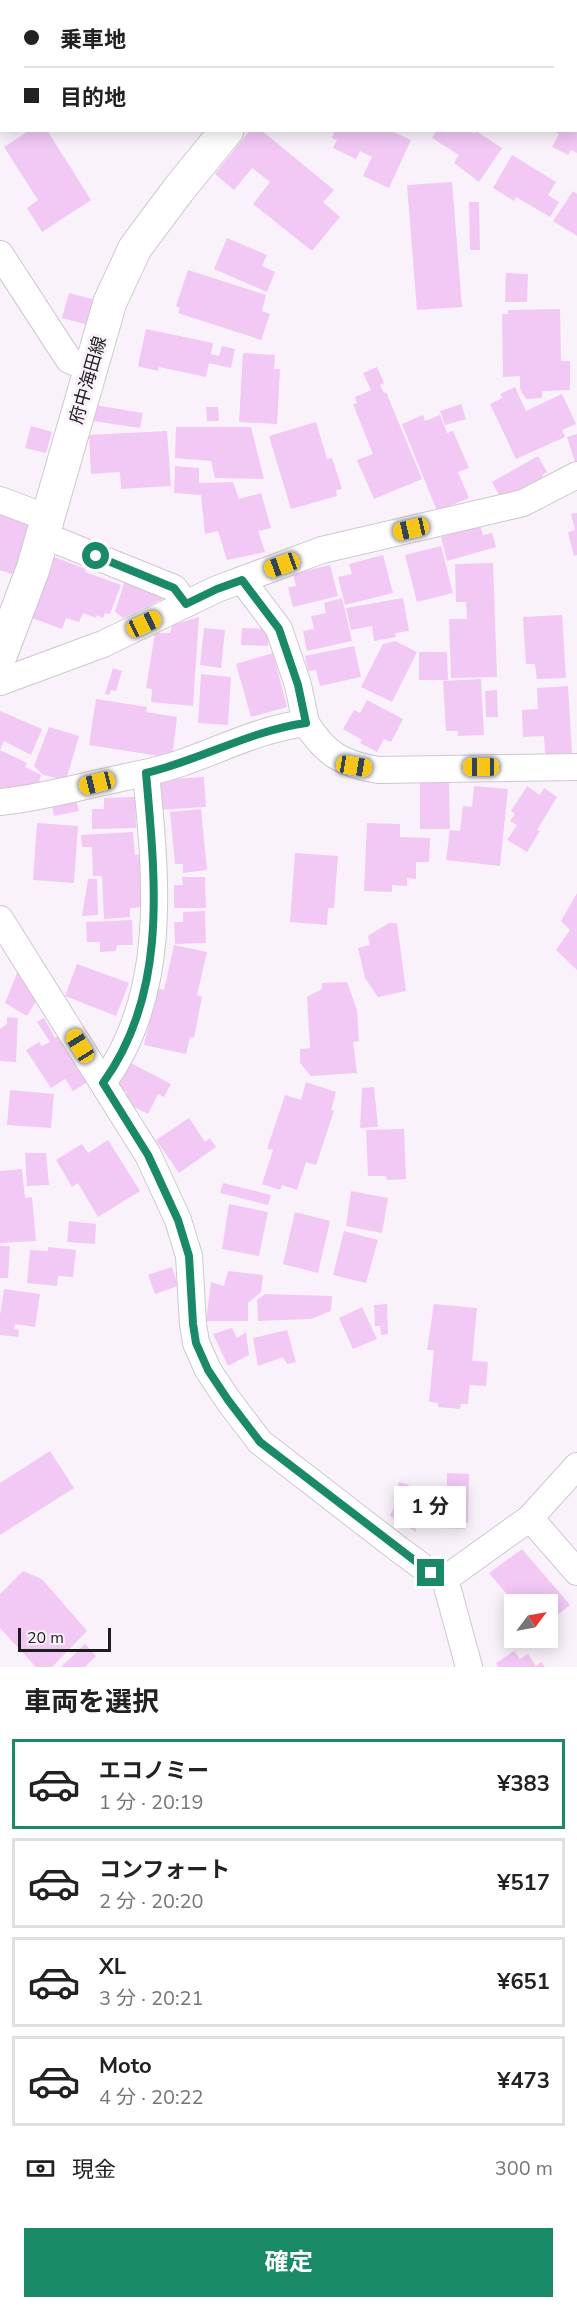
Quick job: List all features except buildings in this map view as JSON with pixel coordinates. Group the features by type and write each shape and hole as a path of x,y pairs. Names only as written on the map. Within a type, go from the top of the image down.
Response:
{"main road":[{"name":"府中海田線","path":"0,656 33,568 110,302 135,248 221,133"}],"street":[{"path":"0,255 69,360 92,369"},
{"path":"0,682 103,644 217,589 322,550 523,502 577,475"},
{"path":"0,500 45,527 174,588 186,604"},
{"path":"242,580 279,629 298,685 306,723 317,741 337,758 354,766 378,770 577,767"},
{"path":"0,802 29,799 146,773 184,762 254,734 306,723"},
{"path":"103,1083 126,1043 141,1006 150,963 154,929 154,884 146,773"},
{"path":"0,919 148,1155 178,1220 189,1256 196,1343 208,1370 228,1400 260,1442 397,1548 431,1573 445,1579"},
{"path":"445,1579 531,1518 577,1466"},
{"path":"531,1518 577,1572"},
{"path":"445,1579 468,1667"}],"route":[{"path":"96,556 174,588 186,604 242,580 279,629 298,685 306,723 254,734 184,762 146,773 154,884 154,929 150,963 141,1006 126,1043 103,1083 148,1155 178,1220 189,1256 190,1293 196,1343 208,1370 228,1400 260,1442 431,1573"}]}
